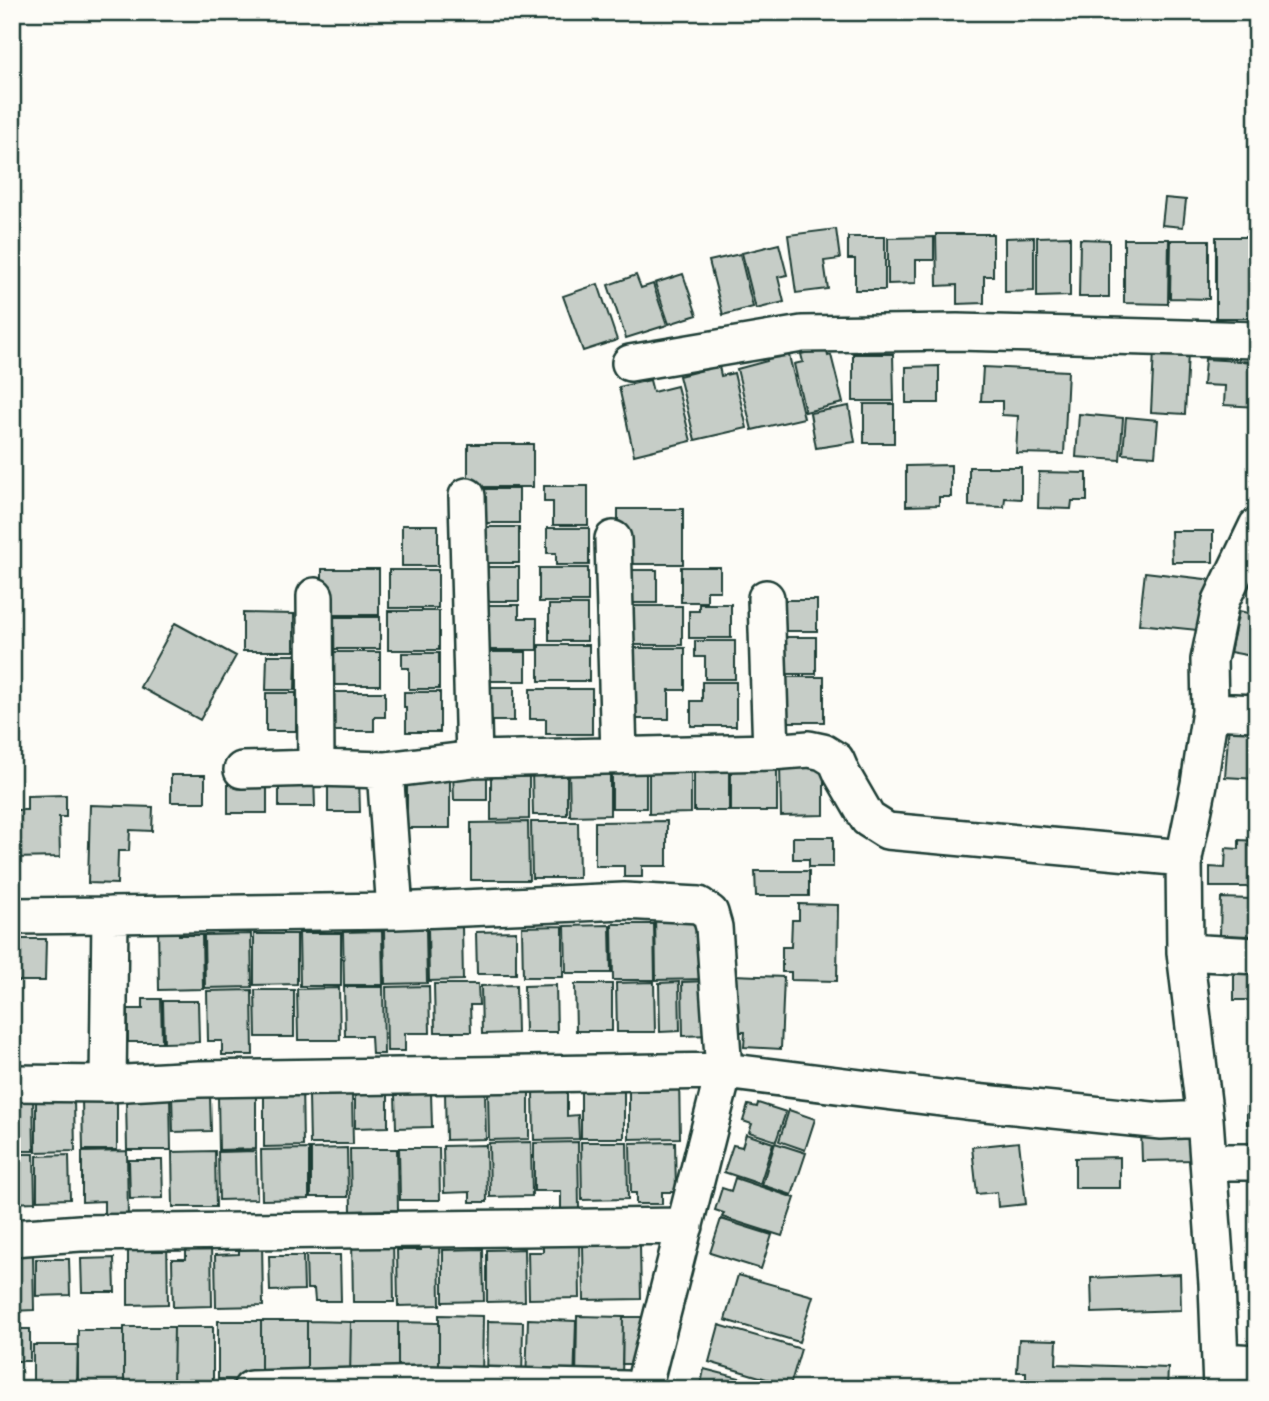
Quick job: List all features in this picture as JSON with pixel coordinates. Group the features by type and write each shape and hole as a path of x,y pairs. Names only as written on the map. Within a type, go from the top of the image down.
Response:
{"street":[{"path":"631,363 802,334 957,332 1257,340"},
{"path":"467,496 474,759"},
{"path":"1257,527 1222,601 1209,660 1210,710 1184,858 1185,952 1205,1119 1221,1375 1257,1363"},
{"path":"612,539 618,756"},
{"path":"314,596 316,768"},
{"path":"765,598 771,752"},
{"path":"1210,710 1257,713"},
{"path":"242,770 385,770 474,759 809,749 823,752 836,760 868,819 887,831 1184,858"},
{"path":"385,770 395,911"},
{"path":"12,916 395,911 624,901 699,905 710,913 714,927 724,1071 643,1389"},
{"path":"108,1084 110,915"},
{"path":"1185,952 1257,956"},
{"path":"12,1083 108,1084 200,1079 724,1071 965,1101 1148,1120 1205,1119"},
{"path":"1208,1163 1257,1162"},
{"path":"12,1238 80,1233 685,1226"},
{"path":"251,1389 429,1384 626,1389"}],"building":[{"path":"1165,198 1186,200 1183,227 1162,225"},
{"path":"836,229 840,259 824,261 828,289 796,293 788,235"},
{"path":"936,234 993,234 993,276 984,276 984,303 957,304 957,285 937,286"},
{"path":"1070,236 1070,296 1037,297 1037,237"},
{"path":"848,237 885,237 885,290 855,290 855,259 848,259"},
{"path":"934,237 934,260 916,260 916,283 888,284 888,238"},
{"path":"1034,237 1034,291 1005,292 1005,238"},
{"path":"1216,237 1257,237 1257,318 1216,318"},
{"path":"1080,239 1109,240 1109,297 1079,297"},
{"path":"1124,239 1169,239 1168,304 1124,303"},
{"path":"1171,240 1209,240 1209,299 1170,298"},
{"path":"779,244 787,275 778,277 784,302 756,309 742,253"},
{"path":"740,254 753,307 723,315 709,261"},
{"path":"683,274 697,315 669,324 655,283"},
{"path":"636,275 641,288 653,284 667,325 626,338 608,285"},
{"path":"598,284 617,340 583,351 563,296"},
{"path":"787,347 804,418 752,430 737,369 767,361 765,353"},
{"path":"826,348 828,356 831,355 843,403 805,412 794,364 803,362 801,354"},
{"path":"1154,350 1188,352 1185,414 1151,412"},
{"path":"853,354 893,354 894,401 853,401"},
{"path":"1205,359 1257,362 1257,407 1224,405 1225,386 1203,385"},
{"path":"719,366 721,376 734,373 747,428 695,440 679,376"},
{"path":"939,366 939,403 906,403 906,367"},
{"path":"983,367 1068,371 1064,454 1016,453 1018,416 1002,415 1002,401 981,401"},
{"path":"650,380 653,392 677,386 691,441 634,455 619,387"},
{"path":"864,404 894,404 894,443 864,443"},
{"path":"849,406 855,442 816,448 810,413"},
{"path":"1079,414 1123,418 1120,460 1076,457"},
{"path":"1126,417 1158,420 1155,456 1123,454"},
{"path":"468,444 533,444 533,487 468,487"},
{"path":"951,465 951,497 939,497 939,505 906,506 906,466"},
{"path":"969,467 1021,467 1021,499 1005,498 1004,507 969,506"},
{"path":"1039,472 1087,473 1087,501 1072,501 1071,509 1038,508"},
{"path":"544,486 588,486 588,525 553,525 553,502 544,502"},
{"path":"482,489 519,489 519,523 482,523"},
{"path":"618,509 683,509 683,564 627,564 618,547"},
{"path":"402,525 438,525 438,566 402,566"},
{"path":"482,527 519,527 519,563 482,563"},
{"path":"547,528 589,528 589,565 556,565 556,553 547,553"},
{"path":"1171,531 1213,531 1213,562 1172,562"},
{"path":"482,567 519,567 519,601 482,601"},
{"path":"681,567 720,567 720,591 707,591 707,602 681,602"},
{"path":"539,568 588,568 588,602 539,602"},
{"path":"322,569 379,569 379,615 322,615"},
{"path":"389,570 438,570 438,608 389,608"},
{"path":"620,570 657,570 657,603 620,603"},
{"path":"1145,572 1213,580 1207,631 1139,624"},
{"path":"776,600 817,600 817,631 776,631"},
{"path":"699,604 731,604 731,638 689,638 689,611 699,611"},
{"path":"485,605 519,605 519,618 537,618 537,650 474,650"},
{"path":"549,605 587,605 587,641 549,641"},
{"path":"634,606 682,606 682,645 621,645 621,621 634,621"},
{"path":"388,611 439,611 439,650 388,650"},
{"path":"1239,611 1257,615 1257,657 1230,652"},
{"path":"243,613 294,614 294,651 243,651"},
{"path":"328,617 380,617 380,649 328,649"},
{"path":"175,623 236,656 200,720 140,687"},
{"path":"779,637 816,637 816,674 779,674"},
{"path":"695,641 735,641 735,679 705,679 705,657 695,657"},
{"path":"539,645 589,645 589,681 539,681"},
{"path":"635,648 685,648 685,690 669,690 669,719 631,719 620,658 635,658"},
{"path":"329,652 380,652 380,685 329,685"},
{"path":"488,652 526,652 526,681 488,681"},
{"path":"402,653 439,653 439,689 409,689 409,668 402,668"},
{"path":"267,655 296,655 295,690 266,690"},
{"path":"782,677 824,677 824,722 782,722"},
{"path":"702,682 736,682 736,726 691,726 691,701 702,701"},
{"path":"487,687 514,687 514,721 487,721"},
{"path":"530,689 592,689 592,734 546,734 546,719 530,719"},
{"path":"331,692 385,692 385,717 374,717 374,731 331,731"},
{"path":"404,692 440,692 440,732 406,732"},
{"path":"266,693 296,693 296,731 266,731"},
{"path":"1229,723 1257,725 1257,779 1225,777"},
{"path":"824,756 824,815 781,816 780,764"},
{"path":"529,761 529,819 491,820 491,768"},
{"path":"731,764 777,764 777,811 731,811"},
{"path":"694,767 729,767 729,811 694,811"},
{"path":"649,768 691,768 691,813 649,814"},
{"path":"610,769 610,815 570,816 569,770"},
{"path":"612,769 646,769 646,808 612,808"},
{"path":"567,770 567,815 533,815 532,771"},
{"path":"453,772 487,772 487,800 454,800"},
{"path":"407,773 450,773 450,828 407,828"},
{"path":"171,775 205,775 205,802 171,802"},
{"path":"228,775 267,775 267,813 228,813"},
{"path":"279,776 314,776 315,807 279,807"},
{"path":"328,777 359,777 360,812 328,812"},
{"path":"66,795 66,817 59,817 60,857 12,858 12,810 27,810 27,796"},
{"path":"90,805 153,807 152,831 130,830 129,851 118,851 117,884 88,883"},
{"path":"667,821 667,866 642,866 642,877 624,877 624,866 595,866 595,822"},
{"path":"528,822 529,880 471,880 471,823"},
{"path":"531,822 578,822 579,878 532,878"},
{"path":"793,837 833,837 833,867 809,867 809,859 793,859"},
{"path":"1239,840 1257,841 1257,887 1210,887 1210,867 1225,868 1226,848 1239,849"},
{"path":"755,871 809,871 809,896 756,896"},
{"path":"1257,896 1257,937 1254,937"},
{"path":"1221,898 1252,899 1251,936 1220,935"},
{"path":"799,904 838,905 837,981 791,980 791,972 782,972 782,947 791,947 792,920 799,920"},
{"path":"655,910 705,920 706,979 656,980"},
{"path":"179,921 179,935 202,935 203,989 159,990 158,922"},
{"path":"612,924 654,924 655,980 613,980"},
{"path":"610,925 611,973 566,973 565,926"},
{"path":"563,926 563,977 523,977 522,927"},
{"path":"462,927 463,980 429,981 428,928"},
{"path":"426,928 427,983 385,984 384,929"},
{"path":"382,931 383,985 344,985 343,932"},
{"path":"516,931 516,974 477,974 476,932"},
{"path":"299,933 341,933 341,986 300,986"},
{"path":"251,934 252,987 205,988 204,935"},
{"path":"254,934 297,934 297,984 254,985"},
{"path":"12,939 46,939 45,981 12,981"},
{"path":"1234,965 1257,965 1257,1000 1234,1000"},
{"path":"733,975 784,977 781,1049 744,1047 745,1032 730,1032"},
{"path":"709,981 710,1035 683,1036 682,982"},
{"path":"654,982 655,1032 617,1032 616,983"},
{"path":"679,982 680,1031 660,1032 659,983"},
{"path":"434,984 478,984 479,1005 470,1005 471,1032 435,1032"},
{"path":"575,984 612,984 612,1031 576,1031"},
{"path":"516,985 517,1033 482,1034 481,986"},
{"path":"556,985 557,1032 525,1032 524,986"},
{"path":"429,986 430,1033 405,1033 405,1051 387,1051 386,987"},
{"path":"344,987 383,987 384,1054 372,1054 371,1036 345,1036"},
{"path":"339,988 340,1040 298,1040 297,989"},
{"path":"252,990 253,1055 222,1055 222,1041 208,1041 207,991"},
{"path":"255,990 294,990 294,1037 256,1037"},
{"path":"143,999 161,999 162,1042 128,1042 128,1009 143,1009"},
{"path":"163,1001 198,1001 199,1042 164,1043"},
{"path":"1253,1012 1257,1012 1257,1034 1253,1034"},
{"path":"656,1074 679,1074 680,1138 629,1139 629,1090 656,1090"},
{"path":"302,1082 303,1146 264,1147 264,1083"},
{"path":"485,1091 486,1139 446,1140 445,1092"},
{"path":"533,1091 567,1091 567,1116 578,1115 579,1139 534,1140"},
{"path":"624,1091 624,1138 581,1138 581,1092"},
{"path":"388,1092 388,1127 355,1128 355,1093"},
{"path":"488,1092 529,1092 529,1139 489,1140"},
{"path":"431,1093 432,1127 396,1128 395,1094"},
{"path":"352,1094 353,1144 310,1144 309,1095"},
{"path":"12,1095 33,1095 34,1151 12,1151"},
{"path":"172,1095 210,1095 211,1131 173,1132"},
{"path":"256,1095 256,1149 219,1150 218,1096"},
{"path":"170,1097 171,1150 127,1150 126,1098"},
{"path":"1247,1097 1257,1097 1257,1124 1247,1124"},
{"path":"82,1099 117,1099 117,1150 83,1150"},
{"path":"36,1100 74,1100 75,1151 36,1152"},
{"path":"758,1103 786,1112 776,1141 749,1132 752,1124 743,1121 748,1105 757,1107"},
{"path":"789,1110 815,1119 805,1150 779,1141"},
{"path":"1195,1129 1195,1160 1142,1161 1141,1130"},
{"path":"746,1134 773,1143 760,1184 724,1172 733,1145 742,1147"},
{"path":"531,1142 532,1196 490,1197 489,1143"},
{"path":"578,1142 579,1209 561,1209 561,1191 534,1191 534,1143"},
{"path":"581,1142 627,1142 628,1199 582,1200"},
{"path":"675,1142 676,1192 662,1192 662,1204 636,1204 636,1193 631,1193 630,1143"},
{"path":"1019,1142 1026,1204 998,1207 997,1192 977,1194 972,1147"},
{"path":"775,1143 806,1153 792,1195 762,1185"},
{"path":"486,1145 487,1202 470,1202 470,1192 444,1193 443,1146"},
{"path":"347,1148 348,1197 311,1197 311,1149"},
{"path":"399,1148 439,1148 440,1200 400,1200"},
{"path":"309,1149 309,1199 262,1200 261,1150"},
{"path":"350,1149 397,1149 398,1210 351,1211"},
{"path":"127,1151 128,1220 104,1220 104,1201 82,1202 82,1152"},
{"path":"215,1151 216,1207 173,1207 172,1152"},
{"path":"256,1151 257,1199 219,1200 218,1152"},
{"path":"12,1154 34,1154 35,1202 12,1203"},
{"path":"69,1155 70,1199 37,1200 37,1156"},
{"path":"1120,1157 1120,1188 1075,1188 1075,1158"},
{"path":"129,1160 162,1160 163,1198 130,1199"},
{"path":"735,1178 795,1198 782,1236 722,1217 724,1213 715,1210 722,1188 731,1191"},
{"path":"721,1219 772,1235 761,1269 710,1253"},
{"path":"421,1233 439,1233 440,1305 398,1306 397,1250 421,1250"},
{"path":"393,1234 394,1302 353,1302 352,1240"},
{"path":"543,1236 579,1236 580,1298 529,1299 528,1252 543,1252"},
{"path":"167,1237 168,1304 128,1305 128,1245"},
{"path":"599,1237 627,1237 627,1245 640,1245 641,1299 584,1300 583,1246 600,1246"},
{"path":"262,1240 263,1306 216,1307 215,1255 239,1254 239,1241"},
{"path":"211,1241 212,1306 173,1307 172,1259 186,1259 186,1242"},
{"path":"483,1249 484,1301 443,1302 443,1250"},
{"path":"524,1249 525,1301 487,1302 487,1250"},
{"path":"33,1255 34,1310 12,1311 12,1256"},
{"path":"306,1255 340,1255 341,1301 315,1301 314,1289 307,1289"},
{"path":"269,1256 303,1256 304,1290 270,1291"},
{"path":"114,1258 115,1292 82,1292 81,1259"},
{"path":"36,1259 69,1259 70,1295 36,1296"},
{"path":"1180,1274 1181,1310 1092,1313 1091,1278"},
{"path":"738,1275 813,1296 799,1342 725,1320"},
{"path":"439,1315 483,1316 482,1382 439,1381"},
{"path":"577,1316 623,1317 622,1382 576,1381"},
{"path":"623,1317 648,1317 647,1364 622,1364"},
{"path":"528,1319 576,1321 574,1385 526,1383"},
{"path":"218,1321 261,1321 261,1380 218,1379"},
{"path":"261,1321 307,1321 307,1380 261,1380"},
{"path":"307,1321 351,1322 350,1380 307,1380"},
{"path":"488,1321 523,1322 522,1383 487,1382"},
{"path":"351,1322 398,1322 398,1381 350,1380"},
{"path":"398,1322 439,1323 439,1381 398,1381"},
{"path":"719,1325 801,1349 790,1386 709,1362"},
{"path":"124,1327 174,1327 173,1387 124,1387"},
{"path":"174,1327 213,1327 213,1387 173,1387"},
{"path":"12,1329 30,1329 30,1361 12,1361"},
{"path":"78,1330 124,1330 124,1387 77,1387"},
{"path":"1019,1339 1057,1340 1056,1364 1168,1368 1167,1389 1026,1389 1026,1372 1017,1372"},
{"path":"33,1345 78,1345 78,1383 33,1383"},
{"path":"704,1369 779,1388 779,1389 700,1389"}]}
